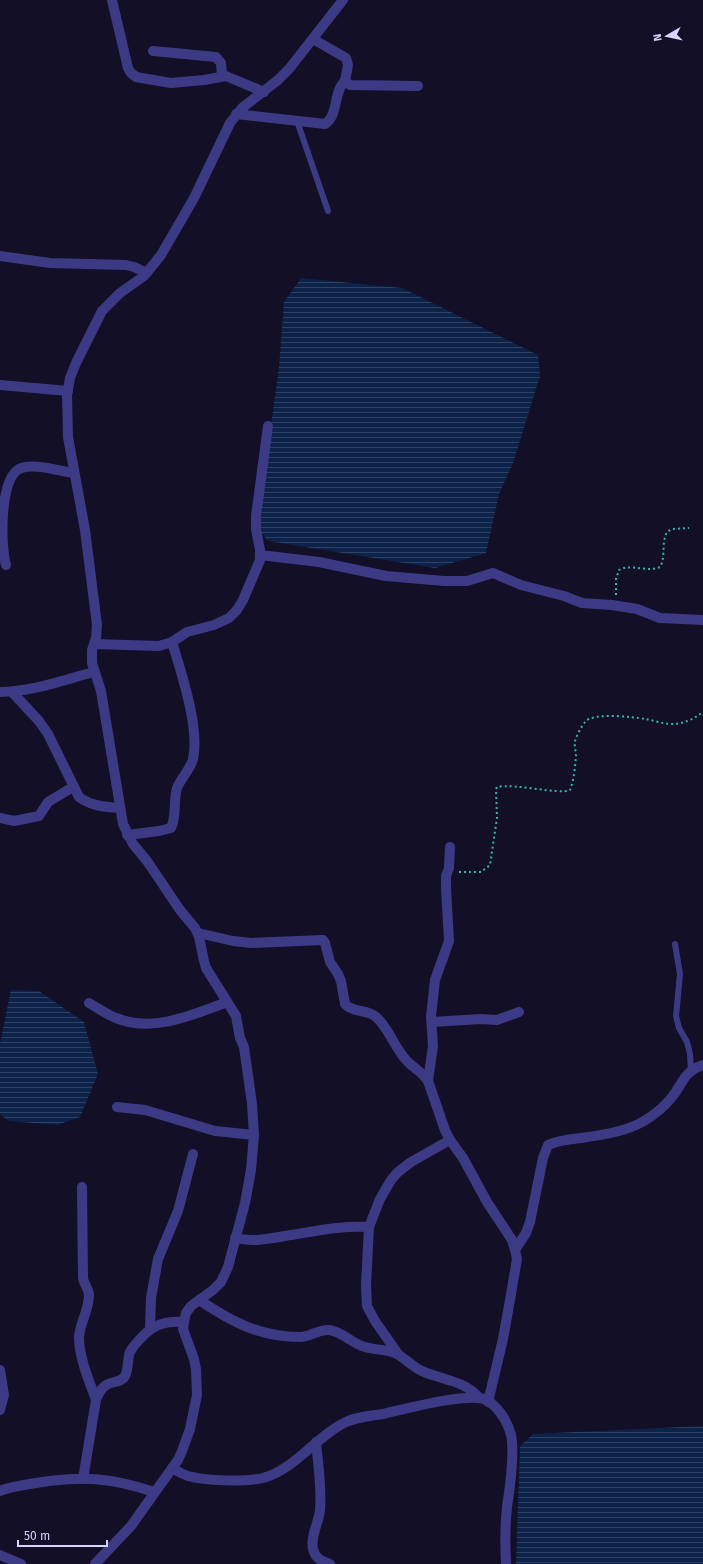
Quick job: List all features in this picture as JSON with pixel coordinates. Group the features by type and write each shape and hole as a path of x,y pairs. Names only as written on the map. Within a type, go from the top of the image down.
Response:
{"street":[{"path":"112,0 128,68 136,77 171,83 204,80 222,76 237,80 264,92"},
{"path":"95,1564 130,1526 180,1456 186,1442 195,1411 197,1395 196,1369 184,1329 184,1322 186,1313 191,1306 213,1290 221,1282 228,1267 248,1186 254,1135 251,1093 244,1047 240,1038 236,1016 206,968 198,933 127,835 123,824 101,691 94,672 91,657 97,625 89,555 68,438 68,391 70,378 102,311 120,293 147,273 161,255 186,214 204,179 225,131 236,114 250,101 264,92 289,68 343,0"},
{"path":"236,114 322,124 327,122 330,119 340,87 345,81 348,65 346,58 313,39"},
{"path":"153,51 216,57 221,63 222,76"},
{"path":"345,81 350,85 384,84 418,86"},
{"path":"0,256 50,262 126,265 147,273"},
{"path":"0,385 68,391"},
{"path":"94,644 159,646 172,642 187,632 221,622 237,610 253,579 260,560 256,516 268,426"},
{"path":"6,565 1,535 3,493 8,479 18,469 26,466 74,473"},
{"path":"260,555 319,562 386,576 444,581 468,581 493,573 520,585 564,596 582,603 642,611 660,618 703,620"},
{"path":"127,835 159,832 171,828 177,787 191,766 193,758 194,744 191,717 172,642"},
{"path":"0,692 12,692 94,672"},
{"path":"12,692 39,721 48,734 73,787 79,796 84,801 99,806 120,808"},
{"path":"0,818 14,821 39,816 48,802 73,787"},
{"path":"428,1081 433,1046 432,1008 435,980 449,941 450,934 446,876 448,871 450,847"},
{"path":"198,933 251,943 323,940 330,962 341,981 345,1004 352,1009 376,1016 401,1053 410,1064 424,1075 428,1081 438,1112 450,1140 463,1158 484,1196 512,1240 517,1260 503,1339 484,1400"},
{"path":"89,1003 117,1019 144,1023 171,1021 226,1002"},
{"path":"432,1022 481,1019 497,1020 519,1012"},
{"path":"515,1250 526,1233 530,1222 543,1158 548,1145 560,1141 618,1131 645,1121 665,1105 672,1097 680,1082 691,1070 703,1065"},
{"path":"117,1107 145,1110 215,1131 254,1135"},
{"path":"398,1354 375,1321 367,1306 366,1286 369,1227 380,1199 391,1180 398,1172 411,1162 450,1140"},
{"path":"150,1329 151,1298 158,1259 178,1211 193,1154"},
{"path":"82,1187 84,1228 83,1278 89,1293 85,1317 80,1331 80,1344 84,1363 96,1400"},
{"path":"236,1238 243,1240 259,1240 330,1229 360,1226 369,1227"},
{"path":"199,1300 224,1317 258,1332 274,1336 300,1337 329,1330 365,1347 391,1351 398,1354 422,1371 470,1388 484,1400 504,1420 511,1436 511,1460 505,1535 506,1564"},
{"path":"83,1479 96,1400 100,1391 104,1386 121,1380 125,1376 130,1352 150,1329 164,1323 184,1322"},
{"path":"0,1370 4,1395 0,1410"},
{"path":"172,1468 187,1476 198,1478 264,1478 285,1468 298,1459 316,1442 340,1425 350,1420 460,1399 484,1400"},
{"path":"316,1442 321,1508 318,1524 313,1538 313,1550 315,1556 319,1560 330,1564"},
{"path":"0,1491 27,1484 60,1480 104,1479 154,1492"},
{"path":"0,1555 21,1564"}],"lane":[{"path":"296,121 328,211"},
{"path":"675,944 680,974 676,1016 679,1028 687,1042 690,1054 691,1070"}],"path":[{"path":"612,606 615,600 616,579 619,570 625,567 651,569 660,568 667,532 676,529 689,528"},
{"path":"448,871 480,872 490,865 497,818 497,787 564,791 570,790 576,757 575,741 587,720 603,716 628,717 645,719 659,723 674,724 686,722 703,712"}],"water":[{"path":"301,278 402,288 538,355 540,376 513,463 499,494 486,553 435,568 268,541 260,531 260,506 279,367 284,302"},
{"path":"11,990 39,991 84,1022 98,1074 80,1117 57,1125 9,1121 0,1115 0,1044"},
{"path":"703,1426 703,1564 516,1564 520,1446 533,1434"}]}
